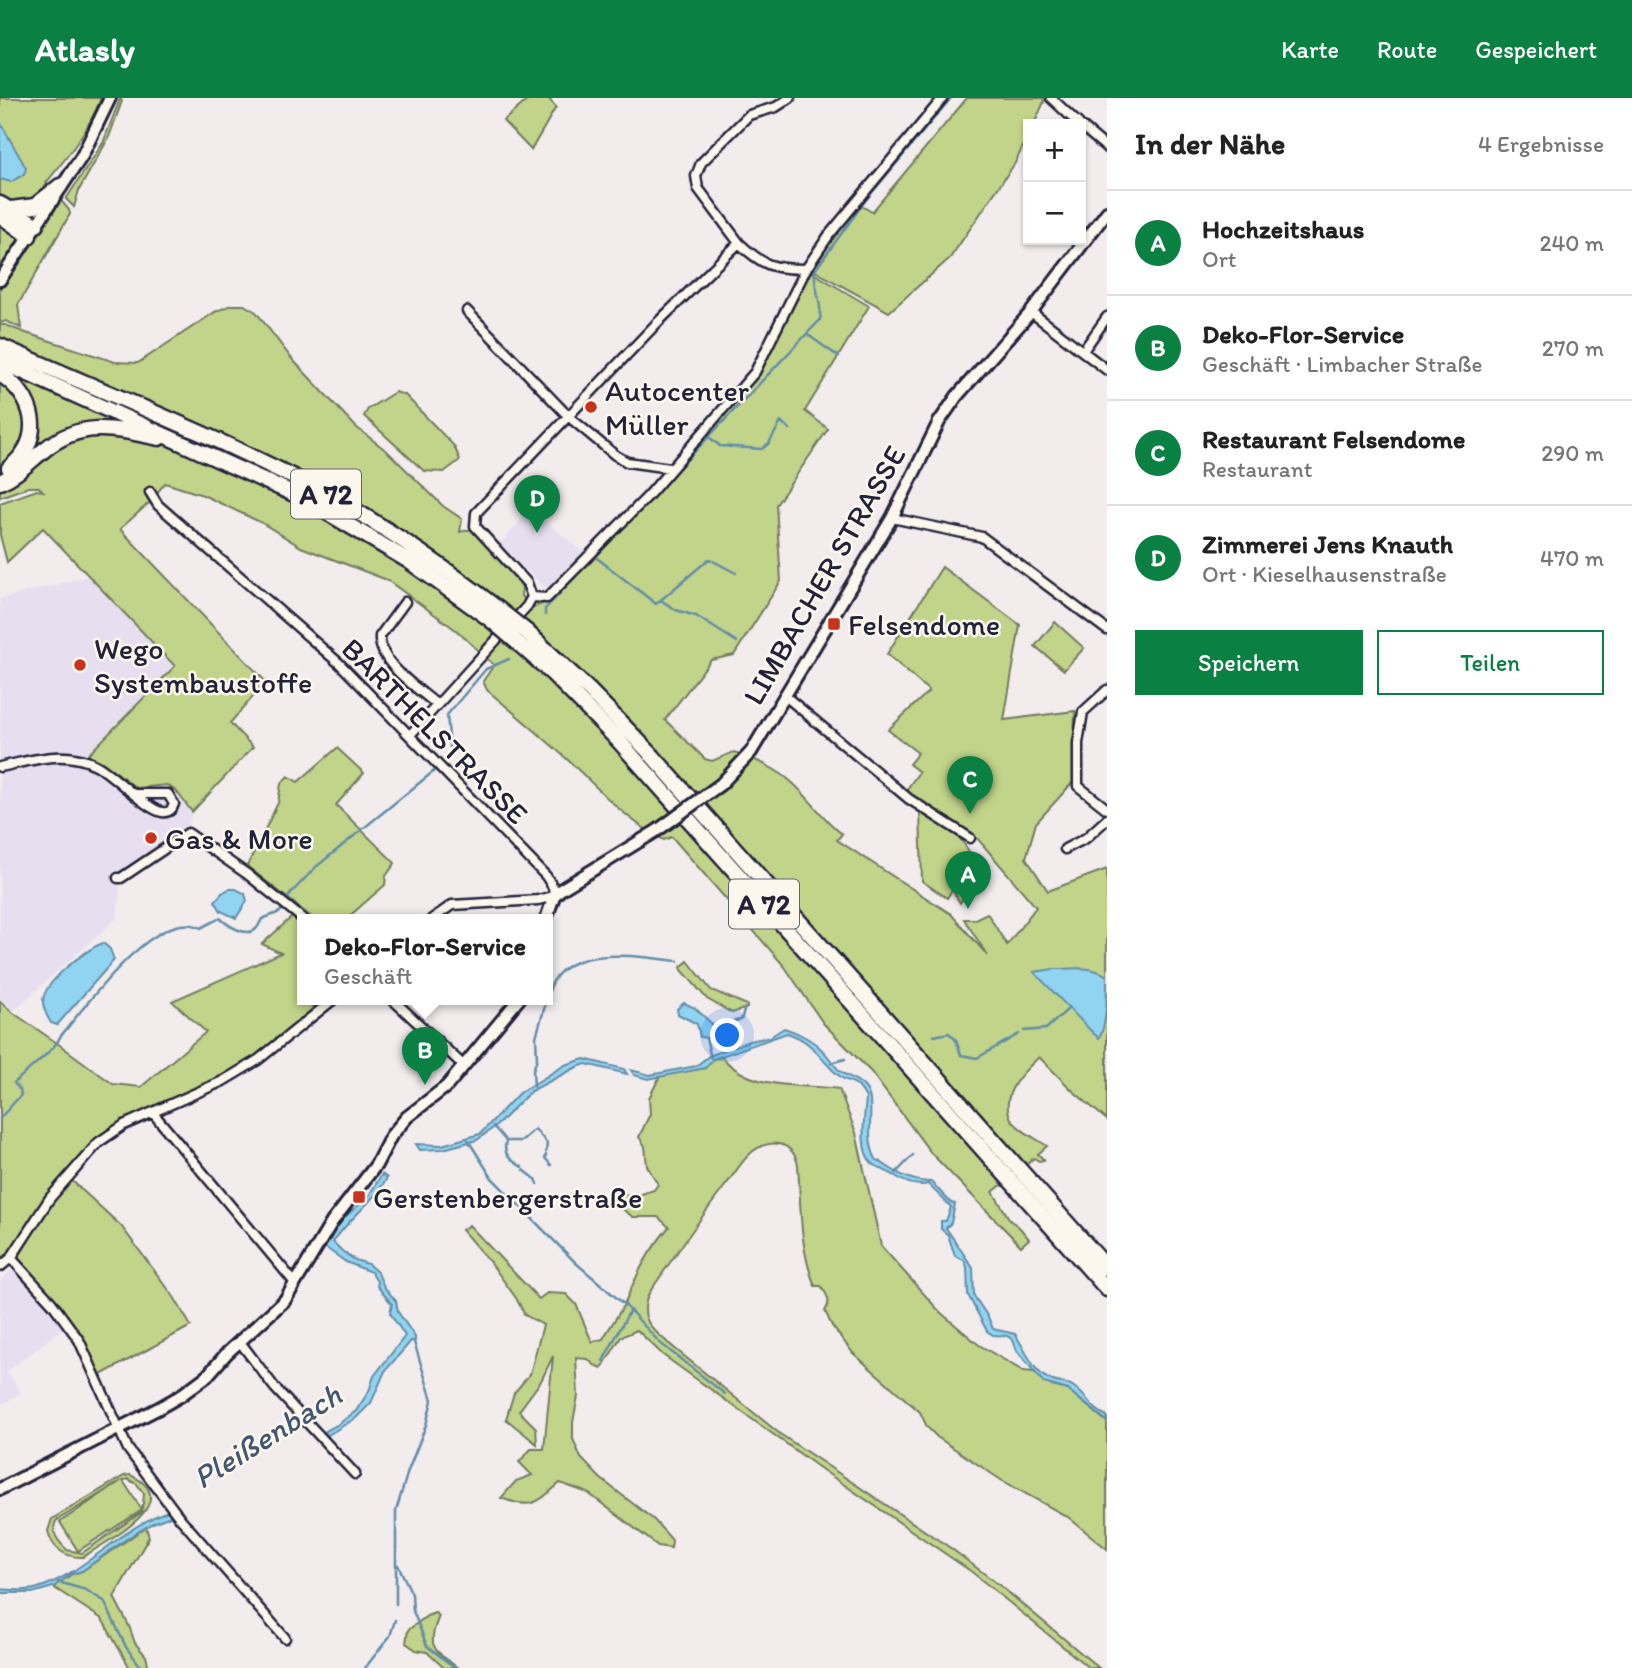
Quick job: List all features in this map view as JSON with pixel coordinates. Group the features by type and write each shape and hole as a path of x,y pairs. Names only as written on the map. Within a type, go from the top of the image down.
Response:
{"highway":[{"path":"4,210 35,206 60,186"},
{"path":"4,210 33,230"},
{"name":"A 72","path":"0,346 311,486 416,548 590,691 649,752 1107,1268"},
{"name":"A 72","path":"0,361 269,481 342,519 494,614"},
{"path":"0,374 16,384 24,394 30,405 33,424 22,455 0,474"},
{"path":"0,482 11,477 62,437 78,431 111,428 185,443"},
{"name":"A 72","path":"522,637 618,740 1107,1289"}],"street":[{"path":"0,280 82,156 110,98"},
{"path":"790,98 776,107 749,115 701,163 696,176 698,188 739,243 766,265 782,269 806,269"},
{"path":"532,597 542,599 552,594 648,496 755,372 806,269 855,201 943,98"},
{"path":"1051,98 1074,119"},
{"path":"1086,130 1107,148"},
{"name":"LIMBACHER STRASSE","path":"554,895 658,830 721,784 751,752 892,518 939,422 958,394 1031,312 1107,212"},
{"path":"410,735 527,606 532,597 527,583 475,526 475,517 658,322 739,243"},
{"path":"467,311 569,417 615,455 628,462 670,468"},
{"path":"1031,312 1107,370"},
{"path":"1083,351 1107,317"},
{"name":"BARTHELSTRASSE","path":"150,492 158,505 340,664 547,876 554,895"},
{"path":"892,518 982,537 1107,630"},
{"path":"405,602 380,636 380,649 388,662 437,705"},
{"path":"1107,690 1083,712 1078,743 1078,786 1107,809"},
{"path":"785,695 909,799 970,838"},
{"path":"0,767 53,757 77,758 107,772 136,794"},
{"path":"1065,849 1086,838 1107,820"},
{"path":"118,878 188,832 297,914"},
{"path":"439,914 452,905 538,900 554,895"},
{"path":"548,914 554,895"},
{"path":"0,1267 11,1258 50,1198 99,1142 124,1125 223,1081 258,1060 327,1005"},
{"path":"398,1005 464,1066"},
{"path":"0,1489 180,1396 208,1376 227,1353 285,1300 332,1222 376,1165 391,1136 407,1117 447,1086 514,1005"},
{"path":"153,1112 296,1283"},
{"path":"11,1258 69,1324 79,1340 128,1449 179,1517 285,1638"},
{"path":"240,1342 275,1388 355,1474"}],"shaded area":[{"path":"531,509 587,556 551,593 499,545"},
{"path":"89,576 176,666 88,756 115,771 136,788 167,785 177,792 192,812 187,834 121,878 117,918 12,1012 0,1001 0,599"},
{"path":"16,1266 65,1327 7,1371 21,1393 0,1405 0,1281"}],"green space":[{"path":"0,98 101,98 84,132 46,183 70,214 18,305 21,328 6,321 0,323"},
{"path":"530,98 548,98 556,107 531,150 503,121"},
{"path":"967,98 1043,98 1044,102 1036,119 1023,119 1023,146 1015,163 950,258 889,312 813,270 833,238 860,205 872,212"},
{"path":"120,99 122,101 109,137 79,190 74,207 66,199 103,143"},
{"path":"810,271 869,306 805,411 828,429 776,505 781,581 734,655 711,660 665,720 705,759 712,761 734,752 762,763 782,775 842,834 837,840 951,914 988,956 964,919 975,919 987,913 1007,945 1036,907 977,838 905,792 919,772 909,764 918,753 888,730 929,691 887,654 942,567 1020,625 1004,720 1075,711 1073,782 1036,823 1026,858 1048,891 1107,869 1107,1120 1039,1057 1016,1082 1009,1097 1011,1119 1047,1146 1038,1154 1044,1160 1034,1158 993,1192 1010,1220 1029,1239 1021,1246 931,1153 871,1072 823,1023 785,967 672,837 664,840 637,824 487,690 483,681 494,665 456,630 387,580 301,547 262,523 203,495 165,483 149,503 120,529 266,682 230,723 253,747 192,812 177,792 167,785 136,788 115,771 87,756 175,666 43,528 7,562 0,535 0,503 37,490 43,491 39,487 28,487 0,497 0,325 115,362 138,363 215,312 231,305 244,305 256,312 292,359 356,427 388,452 443,506 462,519 460,532 472,529 476,533 519,580 521,596 534,607 550,601 596,557 758,370"},
{"path":"395,392 405,395 454,446 460,460 444,472 424,471 364,416 368,409"},
{"path":"1055,622 1084,648 1064,670 1035,646"},
{"path":"337,748 364,773 336,805 395,863 386,876 385,885 352,914 308,914 247,866 278,803 281,784 288,776 298,782"},
{"path":"920,810 957,835 980,873 960,903 952,890 947,898 922,881"},
{"path":"293,916 297,919 297,1005 314,1005 312,1007 315,1008 258,1062 96,1141 47,1194 8,1255 0,1263 0,1001 113,1084 141,1087 206,1032 172,1001 281,953 262,944"},
{"path":"688,961 711,990 747,1005 747,1008 732,1013 707,999 682,970 681,967"},
{"path":"722,1057 747,1076 761,1081 839,1089 856,1133 881,1246 940,1312 979,1345 1023,1371 1034,1372 1052,1386 1068,1390 1107,1422 1107,1549 1068,1517 1001,1480 937,1437 927,1427 920,1412 853,1353 832,1326 825,1311 828,1304 827,1295 821,1286 815,1286 810,1272 802,1226 798,1165 791,1151 780,1144 759,1148 741,1164 649,1293 645,1310 649,1324 780,1434 952,1549 1099,1668 1089,1668 972,1572 824,1471 663,1355 637,1330 621,1337 602,1368 588,1359 576,1358 578,1396 573,1439 581,1458 600,1478 654,1520 672,1540 671,1548 658,1546 588,1493 560,1483 539,1500 527,1504 501,1498 516,1481 532,1475 519,1462 531,1449 544,1449 553,1356 541,1381 519,1411 536,1428 537,1444 506,1419 514,1393 530,1374 543,1325 525,1315 493,1266 462,1230 469,1225 539,1299 547,1293 566,1294 576,1304 592,1342 603,1339 624,1305 644,1262 669,1227 658,1217 633,1217 609,1199 619,1193 635,1196 654,1190 658,1184 647,1166 645,1146 639,1137 650,1114 649,1098 660,1076 705,1068 713,1059"},
{"path":"69,1178 121,1226 174,1297 191,1326 97,1377 83,1342 69,1318 17,1260 53,1199"},
{"path":"130,1475 146,1485 150,1497 146,1508 136,1520 83,1557 60,1551 48,1531 52,1519","holes":["127,1479 137,1484 144,1494 142,1512 82,1553 67,1550 58,1540 54,1529 56,1521 121,1481 60,1522 78,1551 142,1510 123,1481"]},
{"path":"146,1527 149,1537 114,1597 135,1643 146,1656 149,1668 130,1668 102,1619 53,1587 72,1574 82,1571"},
{"path":"435,1613 439,1616 433,1635 434,1646 458,1668 444,1668 427,1652 416,1650 406,1643 408,1630"}],"water":[{"path":"0,122 26,168 24,174 11,182 0,179"},
{"path":"229,889 245,894 247,901 236,918 221,911 215,901"},
{"path":"103,943 110,949 114,960 57,1025 51,1023 43,1002 50,986 76,959"},
{"path":"1088,969 1107,976 1105,1018 1099,1038 1034,972"},
{"path":"684,1003 695,1008 712,1024 708,1038 700,1037 697,1024 678,1014 677,1009"},
{"path":"784,1028 814,1043 840,1071 866,1089 870,1100 871,1145 876,1159 909,1178 931,1182 955,1204 951,1223 946,1228 973,1268 974,1296 993,1329 1015,1334 1040,1373 1053,1381 1074,1387 1107,1416 1107,1421 1068,1390 1044,1383 1017,1351 1013,1340 987,1331 968,1295 967,1267 964,1260 955,1256 948,1235 941,1229 941,1221 946,1221 951,1207 928,1184 908,1183 872,1163 865,1150 864,1141 866,1098 855,1084 838,1075 804,1041 787,1033 713,1059 705,1068 648,1079 634,1075 631,1070 650,1075 696,1066 709,1056 749,1041 770,1037"},
{"path":"584,1059 624,1069 627,1074 586,1064 531,1091 497,1125 477,1140 443,1149 420,1150 416,1144 442,1145 480,1134 518,1094 565,1065"},
{"path":"382,1174 387,1178 381,1187 333,1242 355,1260 368,1264 378,1273 384,1287 396,1301 398,1312 415,1341 411,1341 385,1371 371,1403 356,1418 323,1438 320,1434 356,1411 369,1391 374,1376 405,1336 390,1313 392,1304 377,1286 378,1283 371,1272 346,1262 326,1248 325,1243 346,1216 368,1197"},
{"path":"171,1510 173,1515 129,1537 82,1571 72,1574 53,1587 32,1593 0,1593 0,1589 29,1590 56,1581 136,1527"}],"waterway":[{"path":"661,487 820,320 815,270 865,201 951,98"},
{"path":"808,335 839,357"},
{"path":"709,437 720,446 762,449 769,443 781,422 790,429"},
{"path":"545,615 545,609 642,507"},
{"path":"597,558 656,604 709,559 736,573"},
{"path":"662,601 676,610 696,616 737,642"},
{"path":"450,747 447,715 486,669 509,659"},
{"path":"0,1118 21,1095 14,1083 52,1048 104,983 144,944 164,931 184,925 201,928 220,918 237,930 252,931 262,919 280,912 291,893 316,867 434,771"},
{"path":"553,983 567,966 584,959 623,956 678,961"},
{"path":"534,1087 536,1037 545,1005"},
{"path":"712,1026 741,1020 745,1008"},
{"path":"1024,1031 1046,1029 1069,1008"},
{"path":"934,1036 949,1033 956,1040 961,1055 977,1058 1019,1034"},
{"path":"706,1038 711,1058"},
{"path":"831,1063 845,1059"},
{"path":"493,1126 506,1141 505,1150 508,1157 522,1167"},
{"path":"506,1141 521,1141 535,1129 547,1143 546,1152"},
{"path":"468,1140 492,1178 576,1263 626,1306 660,1343 725,1394"},
{"path":"546,1155 545,1158 551,1165"},
{"path":"896,1173 913,1155"},
{"path":"524,1170 534,1178"},
{"path":"536,1179 538,1184"},
{"path":"603,1361 630,1310"},
{"path":"396,1604 396,1511 432,1400 414,1342"},
{"path":"398,1565 412,1594 413,1611 427,1646 455,1668"},
{"path":"58,1582 86,1590 104,1601 126,1647 142,1668"},
{"path":"365,1668 390,1636 395,1620"}],"place":[{"name":"Autocenter Müller","path":"591,407"},
{"name":"Zimmerei Jens Knauth","path":"537,533"},
{"name":"Felsendome","path":"834,624"},
{"name":"Wego Systembaustoffe","path":"80,665"},
{"name":"Restaurant Felsendome","path":"970,814"},
{"name":"Gas & More","path":"151,838"},
{"name":"Hochzeitshaus","path":"968,909"},
{"name":"Deko-Flor-Service","path":"425,1085"},
{"name":"Gerstenbergerstraße","path":"359,1197"}],"water label":[{"name":"Pleißenbach","path":"267,1436"}]}
